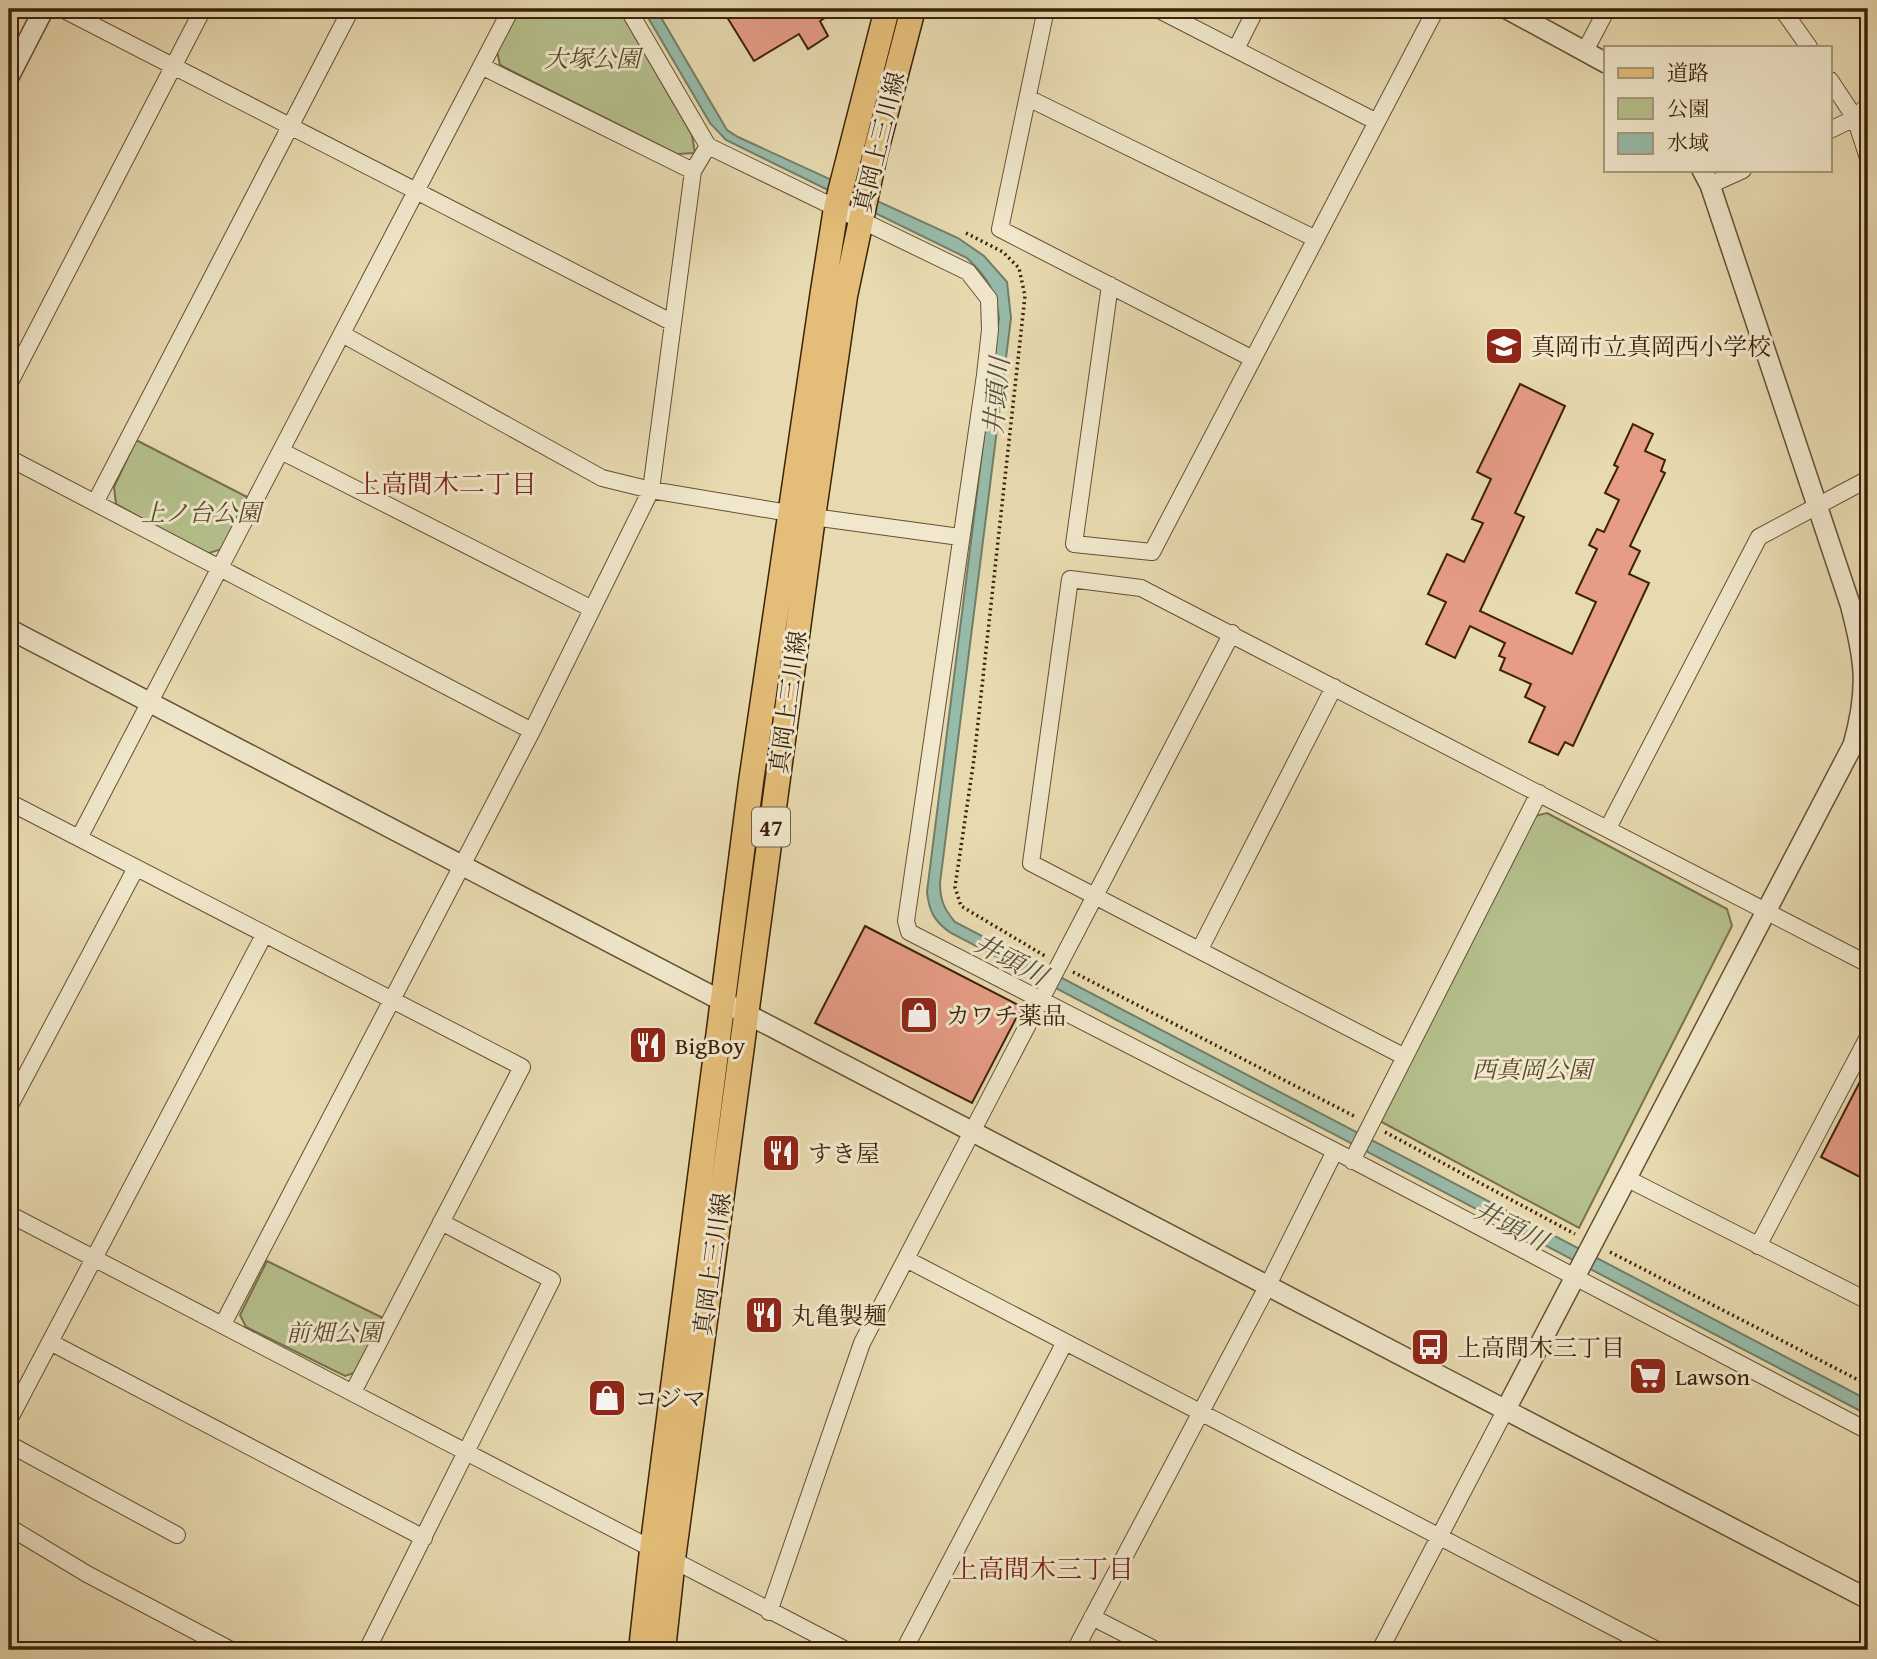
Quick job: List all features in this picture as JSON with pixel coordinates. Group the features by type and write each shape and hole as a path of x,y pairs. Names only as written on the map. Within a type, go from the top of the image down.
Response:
{"main road":[{"name":"真岡上三川線","path":"641,1650 662,1554 746,1015 836,208 887,9"},
{"name":"真岡上三川線","path":"663,1650 662,1554 722,1003 802,515 860,220 913,9"}],"street":[{"path":"9,77 44,9"},
{"path":"62,9 673,323"},
{"path":"9,384 202,9"},
{"path":"94,503 351,9"},
{"path":"79,838 511,9"},
{"path":"628,9 708,146 968,272 989,299 990,330 985,375 906,921 909,932 1335,1151 1868,1431"},
{"path":"1046,9 1000,229 1253,359"},
{"path":"1157,9 1377,122"},
{"path":"1236,49 1256,9"},
{"path":"1110,285 1074,544 1152,552 1436,9"},
{"path":"1507,9 1604,62"},
{"path":"1586,51 1607,9"},
{"path":"1784,9 1808,46"},
{"path":"481,66 694,170"},
{"path":"1832,83 1855,118 1868,158"},
{"path":"1028,98 1316,239"},
{"path":"1832,129 1855,118 1868,105"},
{"path":"223,1324 532,731 651,490 694,170 708,146"},
{"path":"1380,1650 1853,745 1860,721 1865,667 1863,634 1706,177 1732,172"},
{"path":"342,334 602,478 651,490 802,515 960,537"},
{"path":"281,451 592,609"},
{"path":"9,458 532,731"},
{"path":"1608,828 1759,537 1868,479"},
{"path":"1405,1057 1031,863 1070,579 1141,588 1868,964"},
{"path":"9,629 1868,1599"},
{"path":"769,1612 862,1343 1232,633"},
{"path":"1200,949 1334,687"},
{"path":"1352,1161 1539,793"},
{"path":"9,802 522,1067 353,1392"},
{"path":"9,1107 136,868"},
{"path":"9,1420 264,935"},
{"path":"1758,1246 1868,1037"},
{"path":"1075,1650 1267,1287 1335,1151"},
{"path":"1626,1178 1868,1301"},
{"path":"9,1214 846,1650"},
{"path":"367,1650 468,1453 552,1280 442,1222"},
{"path":"906,1258 1657,1650"},
{"path":"50,1342 424,1538"},
{"path":"904,1650 1065,1342"},
{"path":"9,1444 177,1535"},
{"path":"9,1527 87,1574 231,1650"},
{"path":"1092,1617 1156,1650"}],"path":[{"path":"966,233 1003,252 1019,268 1025,296 974,759 955,887 961,906 1058,964 1868,1385"}],"green space":[{"name":"大塚公園","path":"520,9 619,9 692,135 695,153 677,154 500,65 497,51"},
{"name":"上ノ台公園","path":"136,440 249,498 222,549 206,554 116,504 114,487"},
{"name":"西真岡公園","path":"1547,813 1727,909 1732,926 1579,1228 1378,1120 1535,816"},
{"name":"前畑公園","path":"267,1261 383,1318 354,1373 345,1376 246,1327 240,1315"}],"water":[{"name":"井頭川","path":"643,9 656,9 727,130 958,238 984,256 1007,282 1011,318 940,883 943,904 955,922 1868,1400 1868,1415 951,933 941,925 931,911 927,892 999,318 993,292 985,278 967,258 726,140 710,123"}],"building":[{"path":"722,9 840,9 820,21 828,36 808,49 799,34 754,61"},
{"path":"1520,384 1565,406 1515,513 1524,517 1480,611 1572,654 1596,602 1576,593 1597,549 1589,545 1597,529 1604,532 1619,500 1605,493 1618,467 1614,465 1633,424 1653,434 1645,451 1665,460 1661,471 1665,473 1630,546 1640,551 1629,574 1649,583 1573,746 1565,742 1558,755 1529,742 1545,707 1525,697 1531,684 1500,670 1505,658 1499,656 1505,643 1470,626 1455,658 1426,644 1446,602 1428,594 1447,554 1464,562 1483,523 1472,519 1491,479 1477,472"},
{"name":"カワチ薬品","path":"865,926 1022,1007 972,1103 815,1023"},
{"path":"1868,1066 1868,1181 1821,1157"}],"place":[{"name":"真岡市立真岡西小学校","path":"1504,346"},
{"name":"カワチ薬品","path":"919,1015"},
{"name":"BigBoy","path":"648,1045"},
{"name":"すき屋","path":"781,1153"},
{"name":"丸亀製麺","path":"764,1315"},
{"name":"上高間木三丁目","path":"1430,1347"},
{"name":"Lawson","path":"1648,1376"},
{"name":"コジマ","path":"607,1398"}],"district":[{"name":"上高間木二丁目","path":"446,483"},
{"name":"上高間木三丁目","path":"1043,1568"}]}
